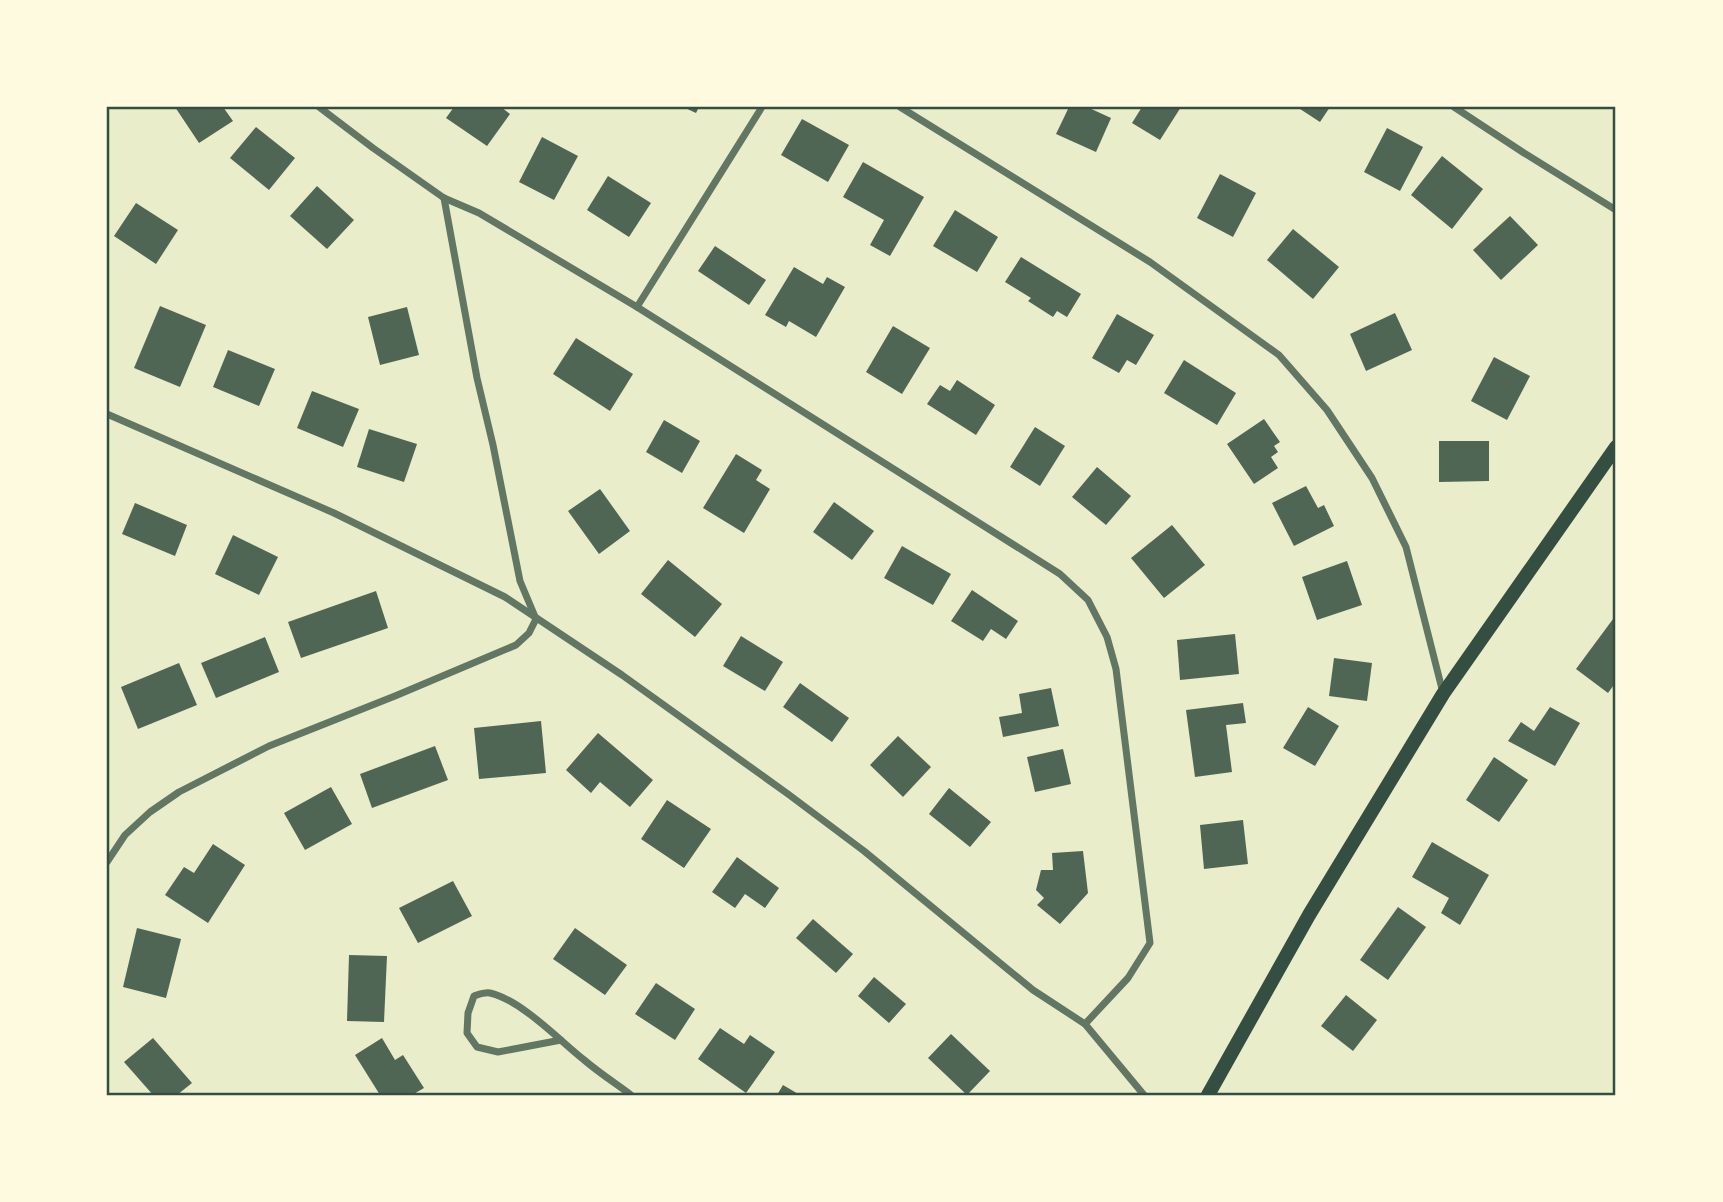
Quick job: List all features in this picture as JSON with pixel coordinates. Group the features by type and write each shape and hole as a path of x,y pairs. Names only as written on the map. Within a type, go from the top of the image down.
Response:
{"main road":[{"path":"1208,1095 1308,915 1443,694 1616,447"}],"street":[{"path":"319,107 444,198 478,213 637,307 1060,574 1088,600 1107,637 1116,670 1150,943 1128,978 1085,1024"},
{"path":"637,307 762,107"},
{"path":"900,107 1150,262 1279,355 1326,411 1372,478 1406,547 1443,694"},
{"path":"1454,107 1616,210"},
{"path":"444,198 477,378 520,581 536,619"},
{"path":"107,414 334,513 505,597 622,675 788,793 864,851 1033,990 1085,1024 1144,1095"},
{"path":"107,862 125,835 179,792 269,746 516,645 528,633 536,619"},
{"path":"561,1040 498,1052 477,1047 467,1032 468,1013 474,996 487,992 504,998 561,1040 631,1095"}],"building":[{"path":"175,107 223,107 233,121 199,143"},
{"path":"454,107 501,107 510,114 487,146 446,118"},
{"path":"683,107 699,107 696,113"},
{"path":"1069,107 1087,107 1111,118 1096,152 1056,134"},
{"path":"1142,107 1181,107 1160,140 1132,123"},
{"path":"1297,107 1330,107 1320,122"},
{"path":"802,119 849,145 828,182 781,155"},
{"path":"256,127 295,158 269,190 230,158"},
{"path":"1387,128 1423,147 1400,191 1364,172"},
{"path":"542,137 578,156 554,200 519,182"},
{"path":"1442,156 1483,189 1452,229 1411,195"},
{"path":"863,162 924,197 890,256 870,245 884,220 843,197"},
{"path":"1220,174 1256,193 1233,237 1197,218"},
{"path":"608,176 651,203 629,237 587,210"},
{"path":"317,186 354,220 327,249 290,216"},
{"path":"136,203 178,230 156,264 114,236"},
{"path":"955,210 998,237 977,272 933,246"},
{"path":"1510,216 1538,245 1501,280 1473,250"},
{"path":"1293,229 1339,267 1313,299 1267,260"},
{"path":"715,246 766,280 749,305 698,271"},
{"path":"1021,257 1081,294 1067,317 1057,311 1053,317 1028,301 1031,298 1005,282"},
{"path":"794,267 823,284 827,277 845,287 816,337 789,321 786,327 765,315"},
{"path":"160,306 206,325 180,387 134,368"},
{"path":"407,307 419,355 380,365 368,317"},
{"path":"1395,313 1412,350 1366,371 1350,334"},
{"path":"1117,314 1154,335 1136,365 1127,360 1119,373 1092,358"},
{"path":"893,326 930,348 902,394 866,372"},
{"path":"576,338 633,374 610,411 553,374"},
{"path":"228,350 275,369 259,406 213,387"},
{"path":"1494,357 1530,376 1507,420 1471,401"},
{"path":"1184,360 1236,393 1217,425 1164,393"},
{"path":"957,380 995,405 976,435 927,404 940,385 950,391"},
{"path":"312,391 359,409 343,447 297,428"},
{"path":"1264,419 1280,442 1274,446 1278,452 1271,457 1278,468 1254,484 1227,444"},
{"path":"664,420 700,441 682,473 646,452"},
{"path":"1035,427 1065,446 1040,486 1010,467"},
{"path":"369,429 417,444 404,482 357,467"},
{"path":"1439,441 1489,441 1489,481 1439,482"},
{"path":"736,454 762,470 756,480 770,489 744,533 703,508"},
{"path":"1097,467 1131,496 1106,525 1072,497"},
{"path":"1306,486 1318,508 1324,505 1334,526 1294,546 1272,503"},
{"path":"600,489 630,531 599,554 568,511"},
{"path":"834,502 874,531 852,560 813,532"},
{"path":"135,503 187,525 175,556 122,534"},
{"path":"1172,525 1205,565 1164,598 1131,558"},
{"path":"233,535 278,557 259,595 215,574"},
{"path":"902,546 951,574 933,605 884,578"},
{"path":"668,560 722,604 695,637 641,594"},
{"path":"1347,561 1362,605 1317,620 1302,577"},
{"path":"972,590 1018,621 1006,639 991,629 983,641 951,621"},
{"path":"376,591 388,628 301,658 288,622"},
{"path":"1616,615 1616,682 1608,693 1576,669"},
{"path":"1235,634 1239,674 1180,680 1177,640"},
{"path":"741,636 783,662 765,691 723,666"},
{"path":"265,637 279,672 216,698 201,663"},
{"path":"1334,658 1372,663 1367,701 1329,696"},
{"path":"179,663 197,705 138,729 121,687"},
{"path":"800,683 849,718 832,742 783,707"},
{"path":"1051,688 1059,726 1003,737 999,717 1022,713 1019,694"},
{"path":"1243,703 1246,723 1226,725 1232,772 1195,777 1186,710"},
{"path":"1308,707 1339,726 1315,766 1283,748"},
{"path":"1550,707 1580,723 1555,766 1508,741 1521,722 1534,731"},
{"path":"541,721 546,773 479,779 474,728"},
{"path":"598,733 653,780 630,807 600,782 591,793 566,770"},
{"path":"898,736 931,767 903,797 870,765"},
{"path":"435,746 448,780 372,808 360,774"},
{"path":"1063,749 1071,784 1035,792 1027,757"},
{"path":"1494,757 1528,780 1499,822 1466,800"},
{"path":"331,787 352,824 305,850 284,813"},
{"path":"949,788 991,822 970,847 929,814"},
{"path":"667,800 711,829 684,868 641,839"},
{"path":"1243,820 1248,864 1204,869 1200,825"},
{"path":"1432,842 1489,875 1460,925 1441,913 1449,898 1412,877"},
{"path":"213,844 245,865 208,923 165,895 184,867 194,873"},
{"path":"1083,851 1088,893 1060,924 1037,905 1044,898 1036,890 1041,870 1053,870 1052,853"},
{"path":"737,857 779,888 765,908 745,894 735,908 712,892"},
{"path":"453,881 472,916 418,943 399,908"},
{"path":"1398,907 1426,927 1388,980 1360,960"},
{"path":"813,919 853,954 836,973 796,938"},
{"path":"137,928 181,939 166,998 123,987"},
{"path":"575,928 627,965 605,995 553,959"},
{"path":"349,955 387,956 384,1022 347,1021"},
{"path":"874,977 906,1004 889,1023 858,996"},
{"path":"656,983 695,1009 675,1040 635,1014"},
{"path":"1346,995 1377,1020 1353,1051 1321,1026"},
{"path":"720,1028 744,1044 750,1035 775,1052 746,1093 698,1059"},
{"path":"951,1034 990,1071 967,1095 928,1058"},
{"path":"153,1038 192,1083 177,1095 153,1095 124,1062"},
{"path":"382,1038 395,1060 403,1055 424,1088 412,1095 380,1095 355,1055"},
{"path":"783,1085 800,1095 777,1095"}]}
